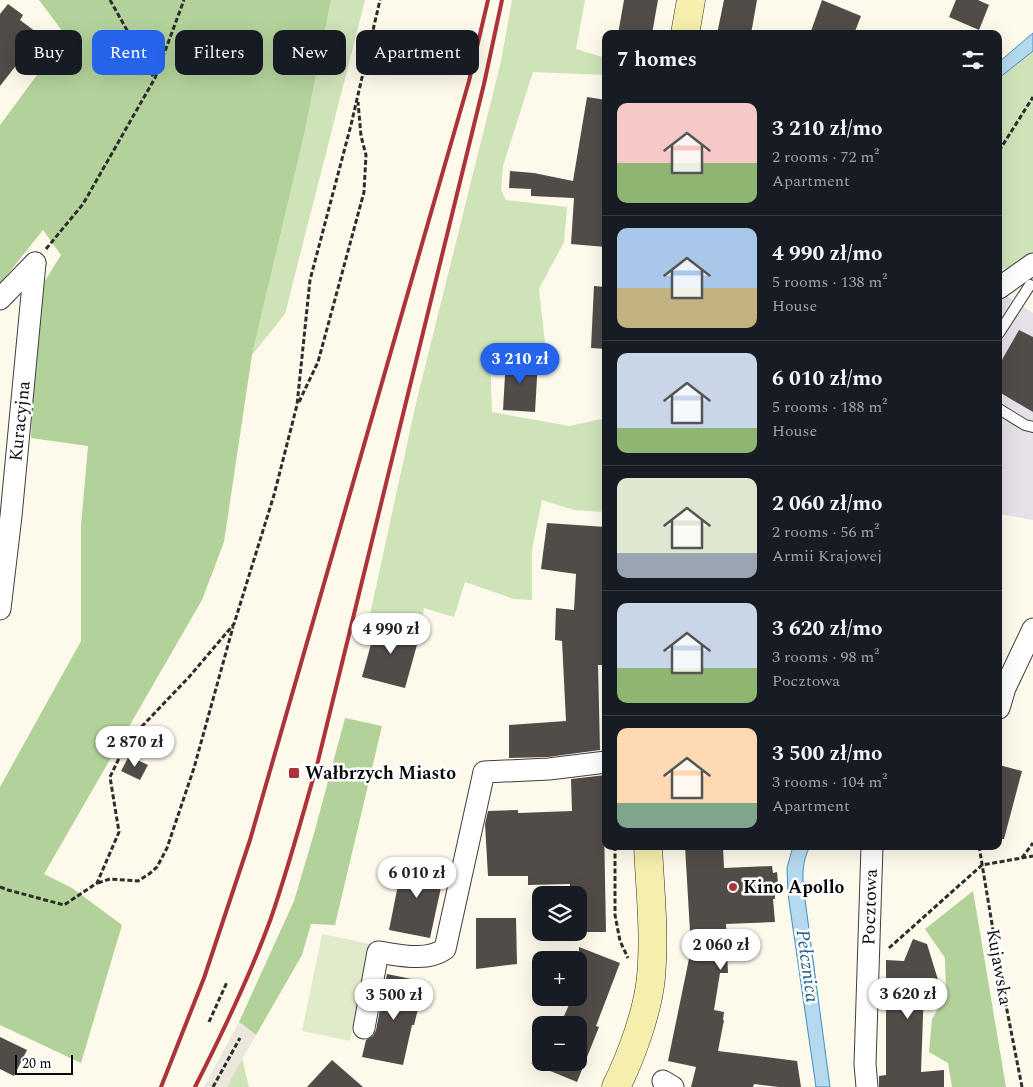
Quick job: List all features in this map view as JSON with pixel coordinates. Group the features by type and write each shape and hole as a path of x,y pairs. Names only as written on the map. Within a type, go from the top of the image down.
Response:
{"main road":[{"path":"686,30 691,0"},
{"path":"616,1087 634,1043 651,980 652,942 648,850"}],"street":[{"path":"0,300 35,263"},
{"name":"Kuracyjna","path":"0,609 11,516 35,263"},
{"path":"1002,287 1029,277"},
{"path":"1002,698 1033,629"},
{"path":"364,1028 378,952 419,957 438,954 445,949 484,772 549,769 602,762"},
{"name":"Pocztowa","path":"866,1087 865,1064 872,850"}],"lane":[{"path":"1002,327 1029,277"},
{"path":"1002,411 1025,425 1033,426"}],"path":[{"path":"110,0 155,78"},
{"path":"35,263 83,204 155,78 184,0"},
{"path":"0,886 8,890 64,905 97,883 110,879 138,881 157,867 167,848 194,768 234,624 274,496 297,405 310,280 357,99 380,0"},
{"path":"1002,146 1033,97"},
{"path":"297,405 318,362 364,192 366,155 361,136 357,99"},
{"path":"97,883 119,832 110,777 126,742 189,677 234,624"},
{"path":"1021,858 1033,843"},
{"path":"615,850 614,905 620,941 628,959"},
{"name":"Kujawska","path":"980,850 1003,990 1022,1087"},
{"path":"868,967 982,865 1033,856"},
{"path":"209,1022 227,982"},
{"path":"213,1087 240,1038"}],"shaded area":[{"path":"1005,295 1033,313 1033,520 1002,515 1002,297"},
{"path":"239,1022 256,1035 226,1087 204,1087"}],"green space":[{"path":"39,0 331,0 325,30 273,30 273,75 316,75 305,131 252,355 224,542 202,600 44,874 72,888 122,925 81,1063 0,1025 0,787 81,641 81,525 88,446 31,438 36,295 61,255 43,230 0,284 0,125 37,75 82,75 82,30 62,30"},
{"path":"331,0 365,0 346,75 346,30 325,30"},
{"path":"512,0 585,0 576,49 602,57 602,75 533,72 503,166 501,190 506,200 567,207 564,242 539,289 546,351 490,350 492,412 569,426 602,419 602,512 574,510 542,500 532,550 532,600 514,599 465,582 454,617 424,608 420,632 369,619 416,403 501,61"},
{"path":"1033,51 1033,252 1013,266 1002,269 1002,76"},
{"path":"316,75 346,75 285,314 252,355 305,131"},
{"path":"345,718 382,726 335,925 311,924 302,955 256,1035 239,1022 294,901"},
{"path":"973,891 1006,1087 952,1087 948,1063 929,1052 932,1019 946,995 945,958 925,929"},
{"path":"322,934 370,944 350,1041 302,1031"},
{"path":"242,1058 249,1087 227,1087 227,1086"}],"water":[{"path":"1033,33 1033,51 1002,76 1002,59"},
{"name":"Pełcznica","path":"792,850 808,850 804,863 803,886 830,1087 816,1087 788,894 787,868"}],"building":[{"path":"624,0 658,0 653,30 619,30"},
{"path":"724,0 757,0 752,30 718,30"},
{"path":"822,0 861,16 856,30 811,30"},
{"path":"956,0 978,0 989,5 979,30 949,17"},
{"path":"8,4 23,15 20,20 33,30 15,30 15,67 0,86 0,14"},
{"path":"587,97 602,99 602,247 571,244 574,198 531,196 531,189 509,188 510,171 534,173 573,181"},
{"path":"594,286 602,287 602,349 591,348"},
{"path":"1019,330 1033,337 1033,412 1002,394 1002,360"},
{"path":"506,358 538,360 535,412 503,410"},
{"path":"547,523 602,527 602,665 598,665 600,750 548,757 509,758 509,725 566,721 562,641 555,640 556,608 574,610 576,574 541,569"},
{"path":"377,622 420,634 405,688 362,677"},
{"path":"129,756 148,765 140,780 121,771"},
{"path":"1002,766 1022,771 1004,839 1002,839"},
{"path":"602,775 602,850 604,850 606,932 587,932 587,886 570,886 570,884 528,885 528,876 488,876 485,824 488,811 518,810 518,813 572,811 571,779"},
{"path":"685,850 723,850 724,868 772,866 773,873 777,872 779,895 775,895 775,899 773,899 775,922 726,924 728,973 720,973 714,1010 724,1012 718,1051 797,1061 801,1087 754,1084 753,1087 691,1087 696,1067 668,1061 691,949"},
{"path":"403,860 445,869 430,938 389,930"},
{"path":"476,918 516,918 517,964 476,969"},
{"path":"913,939 927,944 939,983 924,987 921,1072 944,1070 944,1087 879,1087 879,1076 886,1075 886,960 904,961"},
{"path":"579,947 620,963 596,1026 599,1027 587,1057 587,1016 564,1016 568,1006 587,1006 587,951 579,951"},
{"path":"387,974 421,981 415,1009 418,1009 414,1025 412,1025 403,1065 362,1057 366,1040 373,1036 376,1030"},
{"path":"0,1037 27,1050 14,1076 0,1069"},
{"path":"332,1060 363,1087 307,1087"},
{"path":"550,1071 581,1071 577,1082"}],"railway":[{"path":"161,1087 204,978 250,840 469,81 488,0"},
{"path":"195,1087 236,1004 263,940 284,879 307,801 484,84 502,0"}],"place":[{"name":"Wałbrzych Miasto","path":"294,773"},
{"name":"Kino Apollo","path":"733,887"}]}
